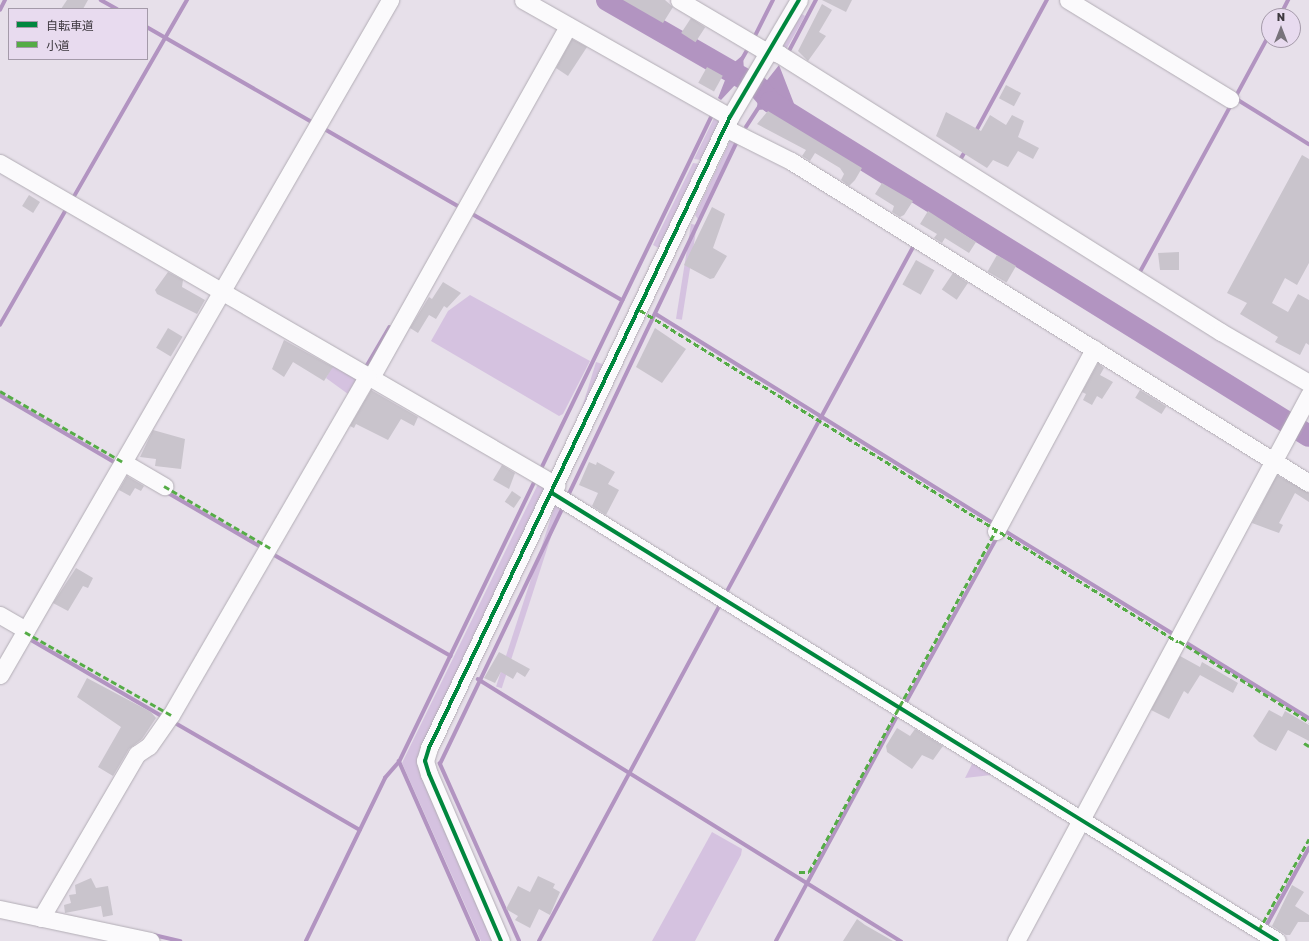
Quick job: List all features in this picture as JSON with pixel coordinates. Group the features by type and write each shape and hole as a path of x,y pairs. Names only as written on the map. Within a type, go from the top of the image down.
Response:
{"street":[{"path":"0,675 390,0"},
{"path":"523,0 791,161 1309,483"},
{"path":"679,0 757,45 780,54 1214,328 1309,383"},
{"path":"500,941 426,761 553,488 727,123 750,82 757,45 799,0"},
{"path":"1068,0 1230,99"},
{"path":"43,913 137,754 149,746 170,715 568,26"},
{"path":"0,163 553,488 1081,820 1277,941"},
{"path":"998,529 1094,349"},
{"path":"1016,941 1180,638 1278,464 1292,426 1309,395"},
{"path":"122,462 164,486"},
{"path":"0,615 26,630"},
{"path":"0,909 43,913 126,939 151,941"}],"shaded area":[{"path":"799,12 805,16 787,48 783,48 781,44"},
{"path":"743,55 744,71 764,84 779,65 798,114 794,121 771,109 757,110 758,93 736,84 721,100 718,98 731,65"},
{"path":"716,114 721,117 702,160 694,159"},
{"path":"736,140 699,221 695,215 730,141"},
{"path":"693,163 700,164 662,250 653,245"},
{"path":"691,224 697,225 682,320 676,319"},
{"path":"470,295 590,361 563,414 559,416 431,341 448,311"},
{"path":"596,362 606,365 582,440 573,438"},
{"path":"333,365 357,379 348,394 326,378"},
{"path":"539,482 547,486 421,753 495,941 481,941 402,763"},
{"path":"556,502 562,504 502,688 496,687"},
{"path":"973,762 1000,774 965,778"},
{"path":"712,832 742,849 741,855 695,941 652,941"}],"building":[{"path":"67,0 88,0 84,8 62,8"},
{"path":"623,0 665,0 673,7 663,23"},
{"path":"822,0 852,0 846,12"},
{"path":"822,4 832,10 819,32 826,36 808,61 798,51"},
{"path":"691,18 705,27 695,42 681,33"},
{"path":"572,39 587,47 568,76 556,68"},
{"path":"707,67 723,76 714,91 698,83"},
{"path":"1006,85 1021,93 1014,106 999,98"},
{"path":"768,111 862,168 855,180 849,186 841,180 844,174 840,168 815,153 810,161 802,156 806,150 757,124"},
{"path":"946,112 981,131 990,115 1006,125 1012,115 1024,121 1018,137 1039,148 1033,159 1018,151 1008,167 993,160 987,168 936,136"},
{"path":"1302,155 1309,159 1309,263 1297,285 1285,278 1272,303 1288,312 1298,294 1309,300 1309,345 1306,343 1300,355 1275,342 1278,337 1240,314 1247,303 1227,293"},
{"path":"882,183 913,201 904,215 900,217 892,212 894,206 875,194"},
{"path":"29,195 40,202 33,213 22,206"},
{"path":"712,207 725,214 713,248 727,256 714,278 710,279 684,265"},
{"path":"928,211 976,242 969,253 945,238 942,243 934,238 937,234 920,224"},
{"path":"1179,252 1179,270 1160,270 1158,253"},
{"path":"997,255 1016,266 1007,282 988,271"},
{"path":"916,260 934,270 921,295 902,284"},
{"path":"168,272 183,280 182,287 205,300 197,314 157,294 155,290"},
{"path":"953,273 968,283 957,300 942,290"},
{"path":"443,282 461,293 447,308 444,306 436,319 429,315 418,333 410,328 429,297 432,299"},
{"path":"168,328 183,337 171,356 156,348"},
{"path":"655,328 686,349 662,383 636,367"},
{"path":"284,340 333,367 324,381 293,362 284,377 272,369"},
{"path":"1098,363 1104,368 1100,375 1113,382 1102,399 1097,396 1092,405 1083,400 1086,394 1082,392"},
{"path":"371,390 418,417 414,426 401,419 388,440 356,424 354,428 350,426"},
{"path":"1140,390 1166,406 1162,414 1135,398"},
{"path":"153,430 185,439 181,469 155,466 156,459 140,457"},
{"path":"589,462 596,465 597,462 615,472 608,484 619,490 606,515 592,506 598,493 579,485"},
{"path":"502,465 515,473 509,489 493,480"},
{"path":"1277,475 1309,493 1309,502 1295,493 1279,523 1283,525 1279,533 1252,523"},
{"path":"127,476 144,486 141,491 135,488 130,496 119,490"},
{"path":"512,491 521,497 514,508 505,502"},
{"path":"76,568 93,578 88,588 83,586 68,611 53,603"},
{"path":"499,652 530,669 525,677 517,672 513,679 501,672 495,683 484,678"},
{"path":"1180,656 1200,667 1202,662 1238,683 1233,693 1200,675 1188,694 1184,691 1169,719 1151,710"},
{"path":"87,678 151,712 156,718 142,739 129,749 113,776 98,767 121,727 77,697"},
{"path":"1269,710 1282,717 1285,711 1309,725 1309,741 1288,730 1276,751 1259,742 1253,736"},
{"path":"897,728 910,736 915,729 943,746 933,760 922,755 912,769 887,752 886,746"},
{"path":"538,876 555,884 553,888 560,892 550,915 539,909 530,928 515,920 518,916 506,909 518,886 530,892"},
{"path":"91,878 96,888 108,886 113,915 103,917 101,906 65,913 64,905 71,903 69,895 76,894 75,885"},
{"path":"1292,885 1304,892 1295,906 1309,915 1309,922 1298,922 1290,935 1286,935 1272,926"},
{"path":"857,919 865,925 893,941 843,941"}],"waterway":[{"path":"0,10 5,0"},
{"path":"101,0 115,8"},
{"path":"72,200 187,0"},
{"path":"607,0 758,87 771,102 1309,436"},
{"path":"754,38 773,0"},
{"path":"788,53 816,0"},
{"path":"975,133 1047,0"},
{"path":"1284,8 1288,0"},
{"path":"148,28 314,123"},
{"path":"742,59 749,47"},
{"path":"1235,98 1262,48"},
{"path":"1235,98 1309,144"},
{"path":"1140,272 1232,103"},
{"path":"746,127 759,107"},
{"path":"540,471 713,113"},
{"path":"323,128 460,207"},
{"path":"567,498 738,140"},
{"path":"960,160 966,150"},
{"path":"0,325 67,208"},
{"path":"469,212 622,300"},
{"path":"725,595 913,248"},
{"path":"656,314 995,524"},
{"path":"365,369 389,328"},
{"path":"0,395 116,463"},
{"path":"478,941 399,762 536,479"},
{"path":"165,491 263,548"},
{"path":"519,941 440,764 564,505"},
{"path":"1002,529 1175,635"},
{"path":"904,706 998,536"},
{"path":"271,553 451,656"},
{"path":"539,941 721,603"},
{"path":"28,638 164,717"},
{"path":"1182,640 1309,718"},
{"path":"478,679 901,941"},
{"path":"776,941 899,713"},
{"path":"172,721 360,830"},
{"path":"306,941 385,778 399,762"},
{"path":"1265,928 1309,848"},
{"path":"154,935 180,941"}],"marked path":[{"path":"640,310 1178,642"},
{"path":"0,391 123,462"},
{"path":"164,486 270,548"},
{"path":"799,872 809,872 996,531"},
{"path":"25,632 171,715"},
{"path":"1179,641 1309,722"},
{"path":"1304,743 1309,746"},
{"path":"1259,930 1309,839"}],"cycle path":[{"path":"501,941 429,774 425,761 429,748 730,117 799,0"},
{"path":"552,493 1277,941"}]}
